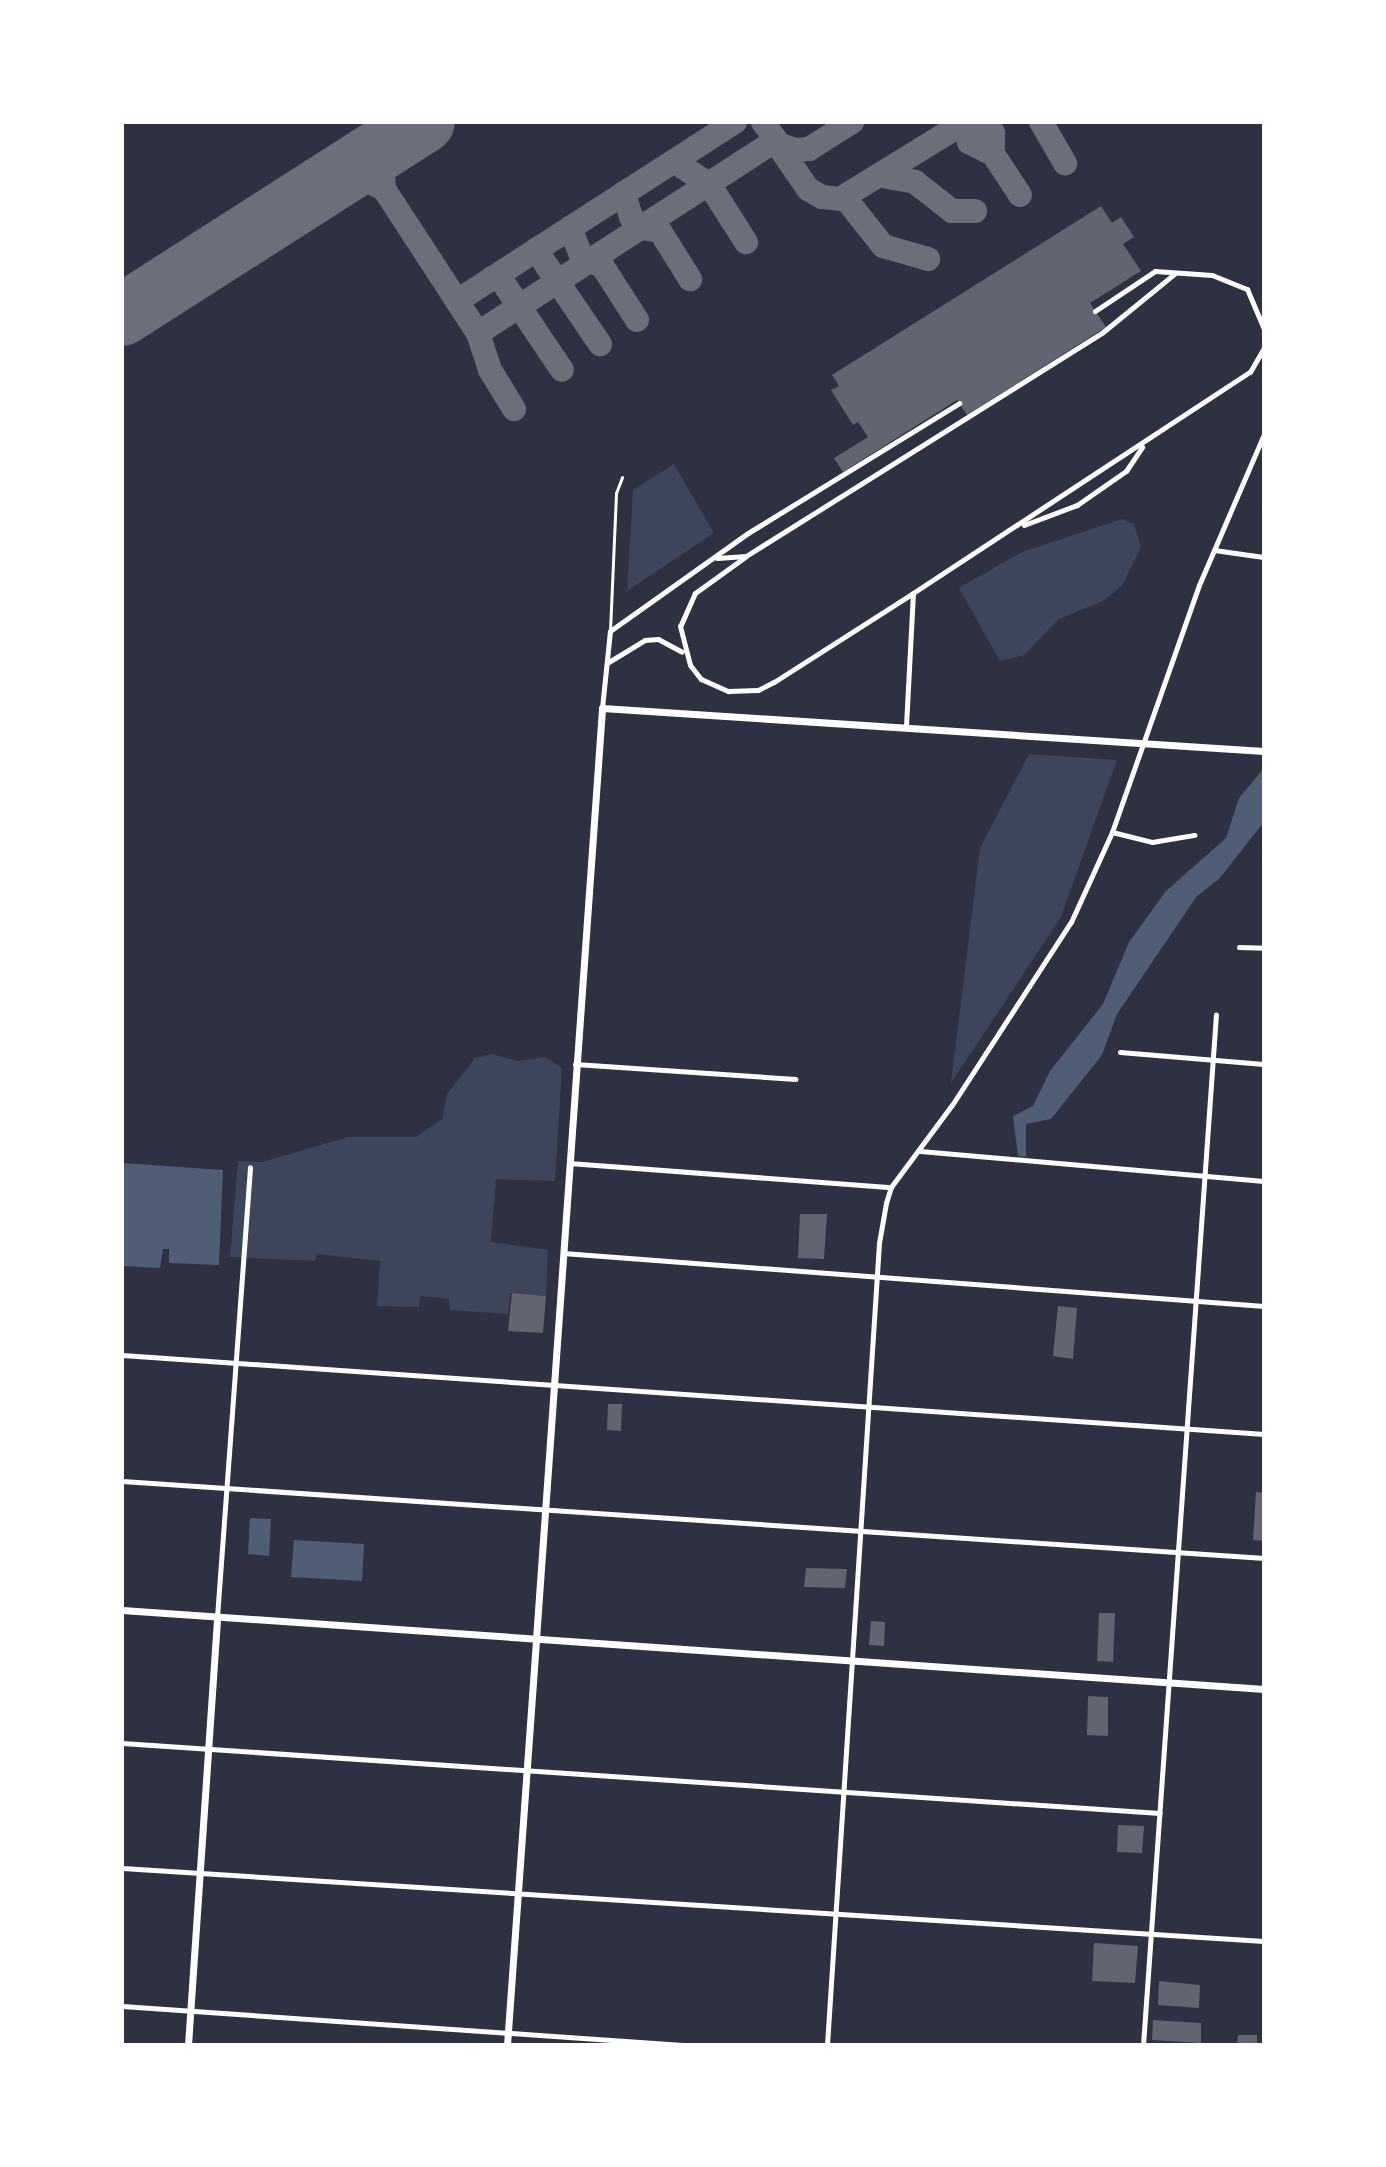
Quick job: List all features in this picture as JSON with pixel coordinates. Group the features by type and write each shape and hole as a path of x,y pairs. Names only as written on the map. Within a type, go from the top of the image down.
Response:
{"main road":[{"path":"507,2045 574,1064 602,708 906,726 1144,746 1263,749"},
{"path":"122,1610 1264,1689"},
{"path":"188,2045 217,1617"}],"street":[{"path":"1095,311 1155,271 1212,275 1247,289 1259,308 1264,329"},
{"path":"682,652 680,626 688,603 746,556 1103,332 1174,274"},
{"path":"606,664 645,640 658,639 682,652 701,679 715,687 758,690 1143,445 1250,372 1264,348"},
{"path":"602,708 610,631 717,558 748,533 959,403"},
{"path":"827,2045 846,1790 879,1243 891,1187 1052,956 1112,832 1213,550 1264,434"},
{"path":"1019,526 1077,505 1126,471 1143,445"},
{"path":"1213,550 1264,557"},
{"path":"717,558 746,556"},
{"path":"906,726 913,593"},
{"path":"1112,832 1152,842 1194,835"},
{"path":"1239,947 1264,948"},
{"path":"1143,2045 1216,1015"},
{"path":"1120,1052 1264,1064"},
{"path":"574,1064 795,1079"},
{"path":"919,1151 1264,1181"},
{"path":"567,1163 891,1187"},
{"path":"217,1617 250,1167"},
{"path":"562,1253 879,1274 1264,1306"},
{"path":"122,1355 1264,1434"},
{"path":"122,1481 543,1512 861,1529 1264,1558"},
{"path":"122,1743 1160,1813"},
{"path":"122,1868 1264,1941"},
{"path":"122,2006 683,2045"}],"lane":[{"path":"610,631 616,493 622,477"}],"shaded area":[{"path":"674,464 714,533 627,591 633,490"},
{"path":"1122,519 1134,524 1141,547 1122,586 1103,601 1059,619 1024,655 1000,661 959,588 1022,552"},
{"path":"1029,754 1117,760 1061,917 951,1083 980,848"},
{"path":"1264,768 1264,822 1219,879 1197,896 1117,1014 1102,1055 1051,1119 1026,1124 1026,1157 1018,1156 1013,1116 1033,1106 1050,1071 1103,1004 1129,942 1166,891 1226,838 1239,798"},
{"path":"491,1054 518,1061 545,1057 562,1068 555,1181 496,1179 491,1242 548,1250 546,1296 510,1293 508,1314 450,1310 449,1299 420,1296 419,1307 377,1306 380,1261 316,1254 315,1261 230,1257 238,1161 262,1162 348,1137 416,1137 442,1119 447,1094 475,1058"},
{"path":"122,1163 223,1170 219,1265 169,1263 169,1249 163,1249 160,1268 122,1266"},
{"path":"250,1518 271,1519 269,1556 248,1554"},
{"path":"294,1540 364,1544 362,1581 291,1577"}],"building":[{"path":"1101,206 1112,223 1121,217 1134,237 1123,244 1141,271 1090,303 1106,327 967,415 957,400 843,472 834,458 868,437 858,422 853,425 831,390 839,386 832,375"},
{"path":"800,1214 827,1214 824,1259 798,1258"},
{"path":"512,1293 546,1296 543,1333 508,1331"},
{"path":"1058,1306 1077,1308 1073,1359 1053,1356"},
{"path":"608,1404 622,1404 621,1431 607,1430"},
{"path":"1256,1492 1264,1493 1264,1541 1253,1540"},
{"path":"806,1568 847,1569 845,1588 804,1587"},
{"path":"1099,1613 1115,1613 1113,1662 1097,1661"},
{"path":"871,1621 885,1622 884,1646 869,1645"},
{"path":"1088,1696 1108,1697 1108,1736 1087,1735"},
{"path":"1118,1825 1144,1826 1142,1853 1117,1852"},
{"path":"1094,1943 1138,1946 1135,1983 1092,1981"},
{"path":"1159,1981 1200,1985 1199,2008 1158,2005"},
{"path":"1153,2020 1201,2023 1201,2043 1152,2040"},
{"path":"1238,2035 1257,2035 1257,2045 1237,2045"}],"taxiway":[{"path":"457,301 735,122"},
{"path":"763,122 780,145 795,150 809,149 852,122"},
{"path":"775,141 808,189 822,197 840,199 965,122"},
{"path":"985,122 993,133 993,154"},
{"path":"1041,122 1065,163"},
{"path":"964,123 969,142 993,154 1020,195"},
{"path":"384,189 382,163 396,140"},
{"path":"478,333 775,141"},
{"path":"682,156 684,168 709,184 746,242"},
{"path":"332,181 358,176 384,189 478,333 490,370 514,409"},
{"path":"882,176 915,182 952,211 975,211"},
{"path":"624,193 631,217 642,228 660,231 690,279"},
{"path":"845,198 883,246 928,259"},
{"path":"570,228 582,257 603,267 637,320"},
{"path":"536,250 600,344"},
{"path":"492,278 502,281 562,370"}],"runway":[{"path":"122,315 424,122"}]}
